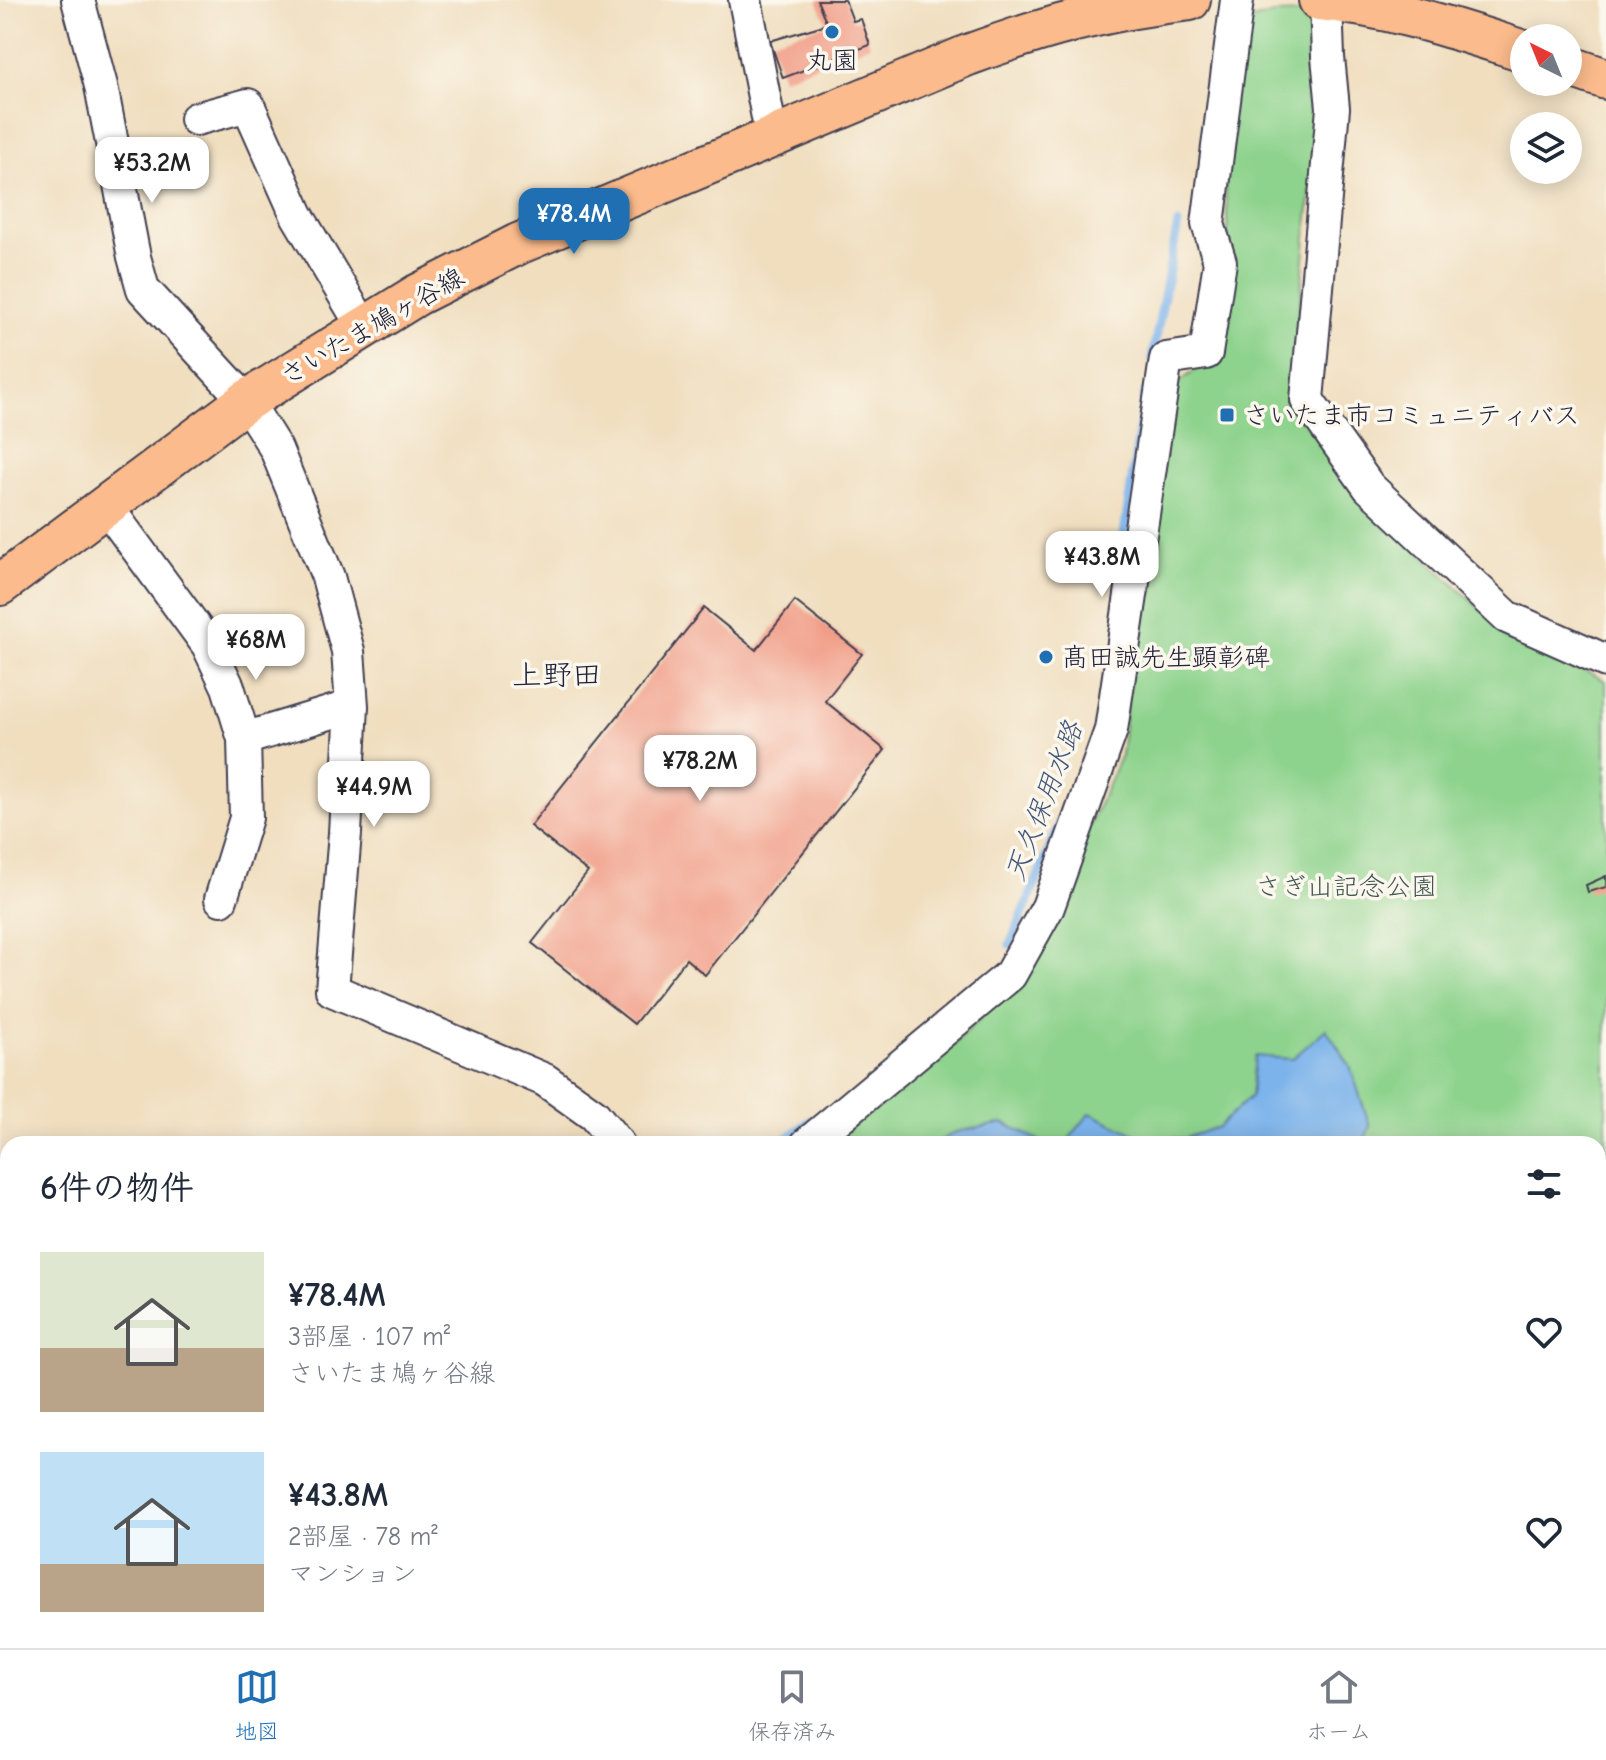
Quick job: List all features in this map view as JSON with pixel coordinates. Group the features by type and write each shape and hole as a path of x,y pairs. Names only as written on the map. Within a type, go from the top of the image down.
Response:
{"main road":[{"name":"さいたま鳩ヶ谷線","path":"0,585 246,401 417,295 518,244 968,55 1099,7 1190,0"},
{"path":"1319,0 1451,28 1510,47"},
{"path":"1582,71 1606,79"}],"street":[{"path":"78,0 101,86 143,289 246,401 276,449 328,577 348,651 352,706 332,990 545,1080 594,1115 611,1136"},
{"path":"745,0 772,138"},
{"path":"817,1136 1010,975 1048,907 1111,730 1166,359 1206,353 1220,262 1208,224 1237,0"},
{"path":"1326,1 1333,108 1307,400 1369,487 1507,617 1606,661"},
{"path":"196,119 248,105 297,215 364,328"},
{"path":"106,506 208,645 228,687 244,739 246,818 221,899"},
{"path":"244,739 352,706"}],"green space":[{"name":"さぎ山記念公園","path":"1311,13 1318,112 1291,397 1356,494 1499,626 1606,681 1606,1136 840,1136 952,1047 1025,972 1121,755 1142,569 1171,388 1214,357 1229,257 1225,179 1242,23 1273,14"}],"water":[{"path":"1326,1029 1350,1066 1370,1126 1366,1136 1191,1136 1218,1127 1251,1096 1255,1056 1292,1059"},
{"path":"1090,1113 1139,1136 1071,1136"},
{"path":"1004,1123 1030,1136 949,1136"}],"building":[{"name":"丸園","path":"817,0 845,0 853,21 861,19 870,45 783,78 770,41 827,24"},
{"path":"795,601 862,654 825,701 885,750 705,975 686,959 634,1024 532,943 588,872 530,826 704,608 756,650"},
{"path":"1606,876 1606,887 1588,892 1586,885"}],"waterway":[{"name":"天久保用水路","path":"1152,358 1178,224"},
{"name":"天久保用水路","path":"1122,548 1145,392"},
{"name":"天久保用水路","path":"1010,945 1071,796"},
{"name":"天久保用水路","path":"790,1136 812,1120"}],"place":[{"name":"丸園","path":"832,32"},
{"name":"さいたま市コミュニティバス","path":"1227,415"},
{"name":"髙田誠先生顕彰碑","path":"1046,657"}],"district":[{"name":"上野田","path":"557,675"}]}
